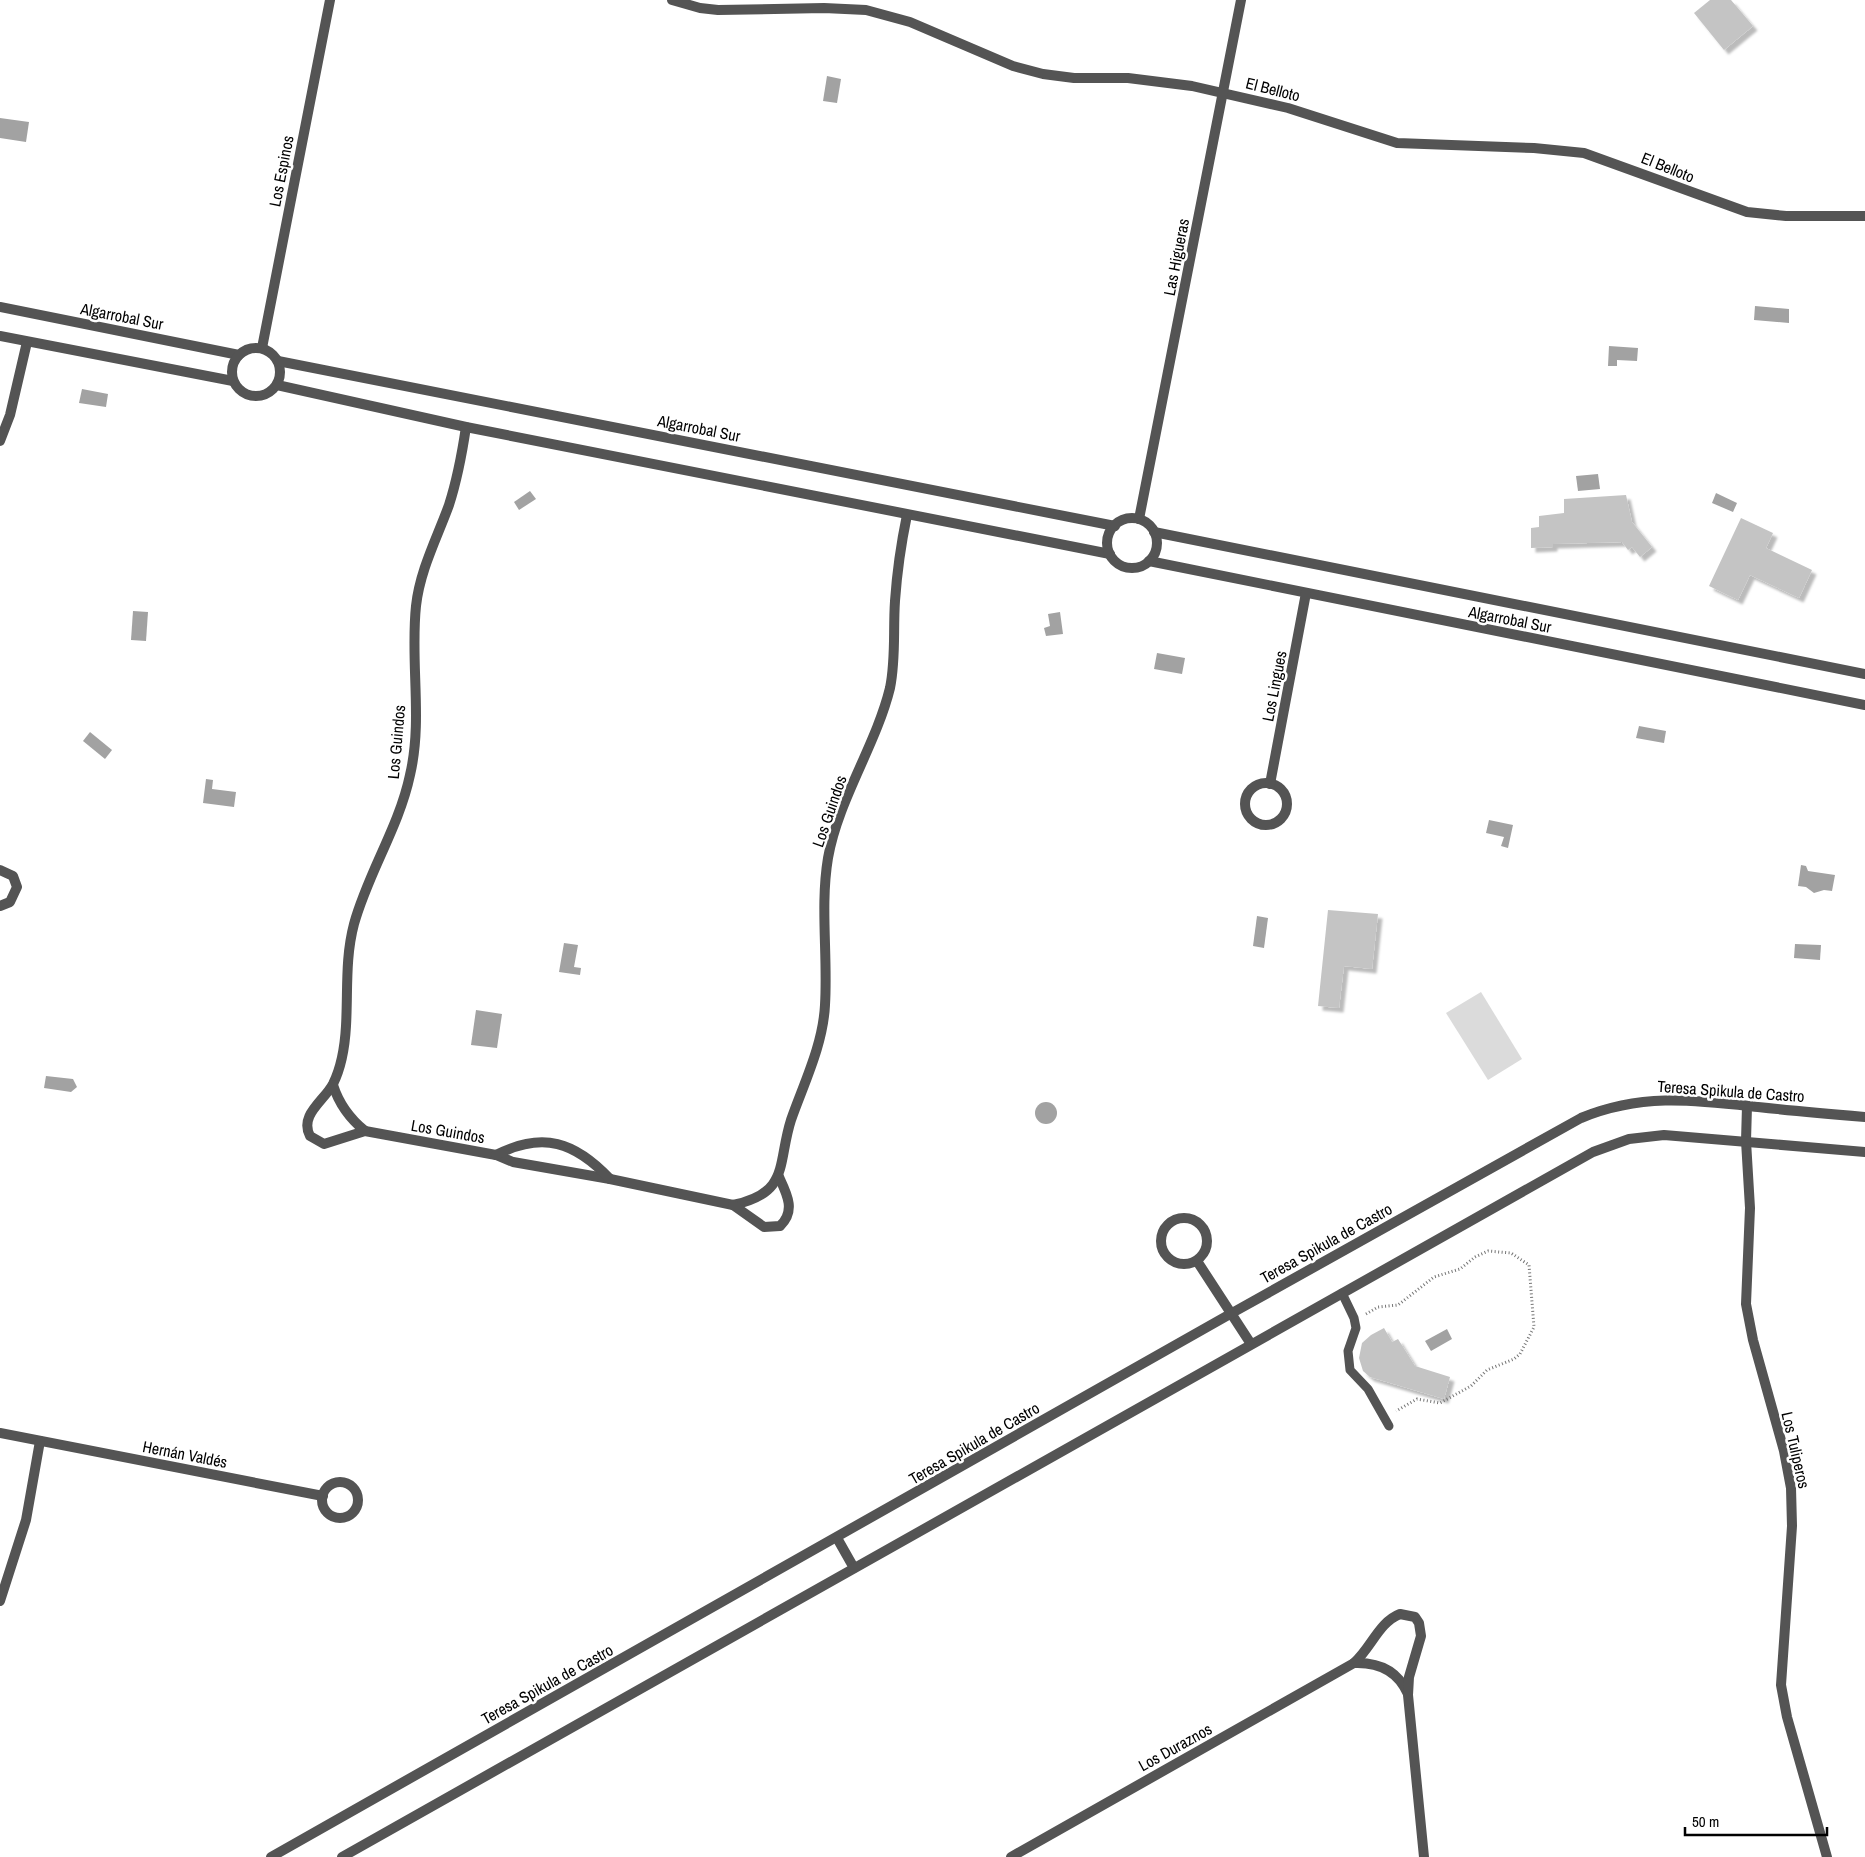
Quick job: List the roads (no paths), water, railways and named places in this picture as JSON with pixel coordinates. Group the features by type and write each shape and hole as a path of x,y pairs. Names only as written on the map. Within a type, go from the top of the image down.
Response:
{"street":[{"name":"Los Espinos","path":"262,348 330,0"},
{"name":"El Belloto","path":"672,0 700,8 718,10 824,8 866,10 910,22 1028,71 1058,77 1128,78 1223,92 1288,108 1397,143 1534,148 1584,153 1747,212 1786,216 1865,216"},
{"name":"Las Higueras","path":"1139,520 1241,0"},
{"name":"Algarrobal Sur","path":"0,307 238,354"},
{"path":"0,336 233,381"},
{"path":"0,441 12,406 27,342"},
{"path":"249,348 262,348 268,350 278,360 281,373 277,385 267,394 254,396 241,391 233,381 232,367 238,354 249,348"},
{"name":"Algarrobal Sur","path":"278,360 1114,526"},
{"path":"277,385 466,428 1110,554"},
{"name":"Los Guindos","path":"466,428 454,487 424,571 416,605 416,712 411,774 402,805 355,923 348,958 345,1035 333,1085 310,1115 307,1126 310,1136 324,1144 365,1131 496,1155 514,1162 610,1179 733,1205 764,1227 774,1228 780,1226 785,1221 790,1206 779,1177 791,1122 822,1030 825,1006 828,856 838,823 890,688 894,655 897,569 907,515"},
{"path":"1126,519 1139,520 1145,522 1154,532 1156,550 1144,565 1131,568 1119,564 1110,554 1108,539 1114,526 1126,519"},
{"name":"Algarrobal Sur","path":"1154,532 1865,674"},
{"name":"Algarrobal Sur","path":"1149,561 1865,705"},
{"name":"Los Lingues","path":"1270,784 1306,593"},
{"path":"1270,784 1277,786 1285,797 1285,811 1282,817 1271,824 1258,823 1252,820 1245,809 1247,795 1256,785 1270,784"},
{"path":"0,870 13,876 17,887 10,902 0,906"},
{"path":"333,1085 337,1098 344,1110 365,1131"},
{"name":"Teresa Spikula de Castro","path":"277,1856 1232,1313 1556,1131 1598,1111 1656,1099 1865,1117"},
{"name":"Los Tuliperos","path":"1747,1106 1746,1141 1750,1208 1746,1304 1753,1340 1784,1451 1791,1488 1792,1526 1781,1685 1787,1717 1827,1857"},
{"path":"342,1857 1574,1162 1613,1143 1664,1134 1865,1152"},
{"name":"Los Guindos","path":"496,1155 526,1144 559,1145 584,1154 610,1179"},
{"path":"733,1205 760,1195 779,1177"},
{"path":"1185,1218 1193,1220 1202,1226 1208,1241 1207,1249 1197,1261 1182,1264 1166,1256 1161,1245 1162,1237 1170,1223 1185,1218"},
{"path":"1197,1261 1251,1344"},
{"name":"Hernán Valdés","path":"0,1433 323,1496"},
{"path":"0,1601 26,1520 40,1441"},
{"path":"837,1538 854,1568"},
{"name":"Los Duraznos","path":"1010,1857 1354,1663 1365,1653 1388,1620 1400,1614 1411,1615 1419,1623 1421,1636 1410,1677 1408,1695 1424,1857"},
{"name":"Los Duraznos","path":"1354,1663 1370,1663 1385,1668 1399,1679 1408,1695"}],"lane":[{"path":"1342,1293 1355,1320 1356,1328 1348,1350 1350,1370 1368,1389 1387,1422"}]}
